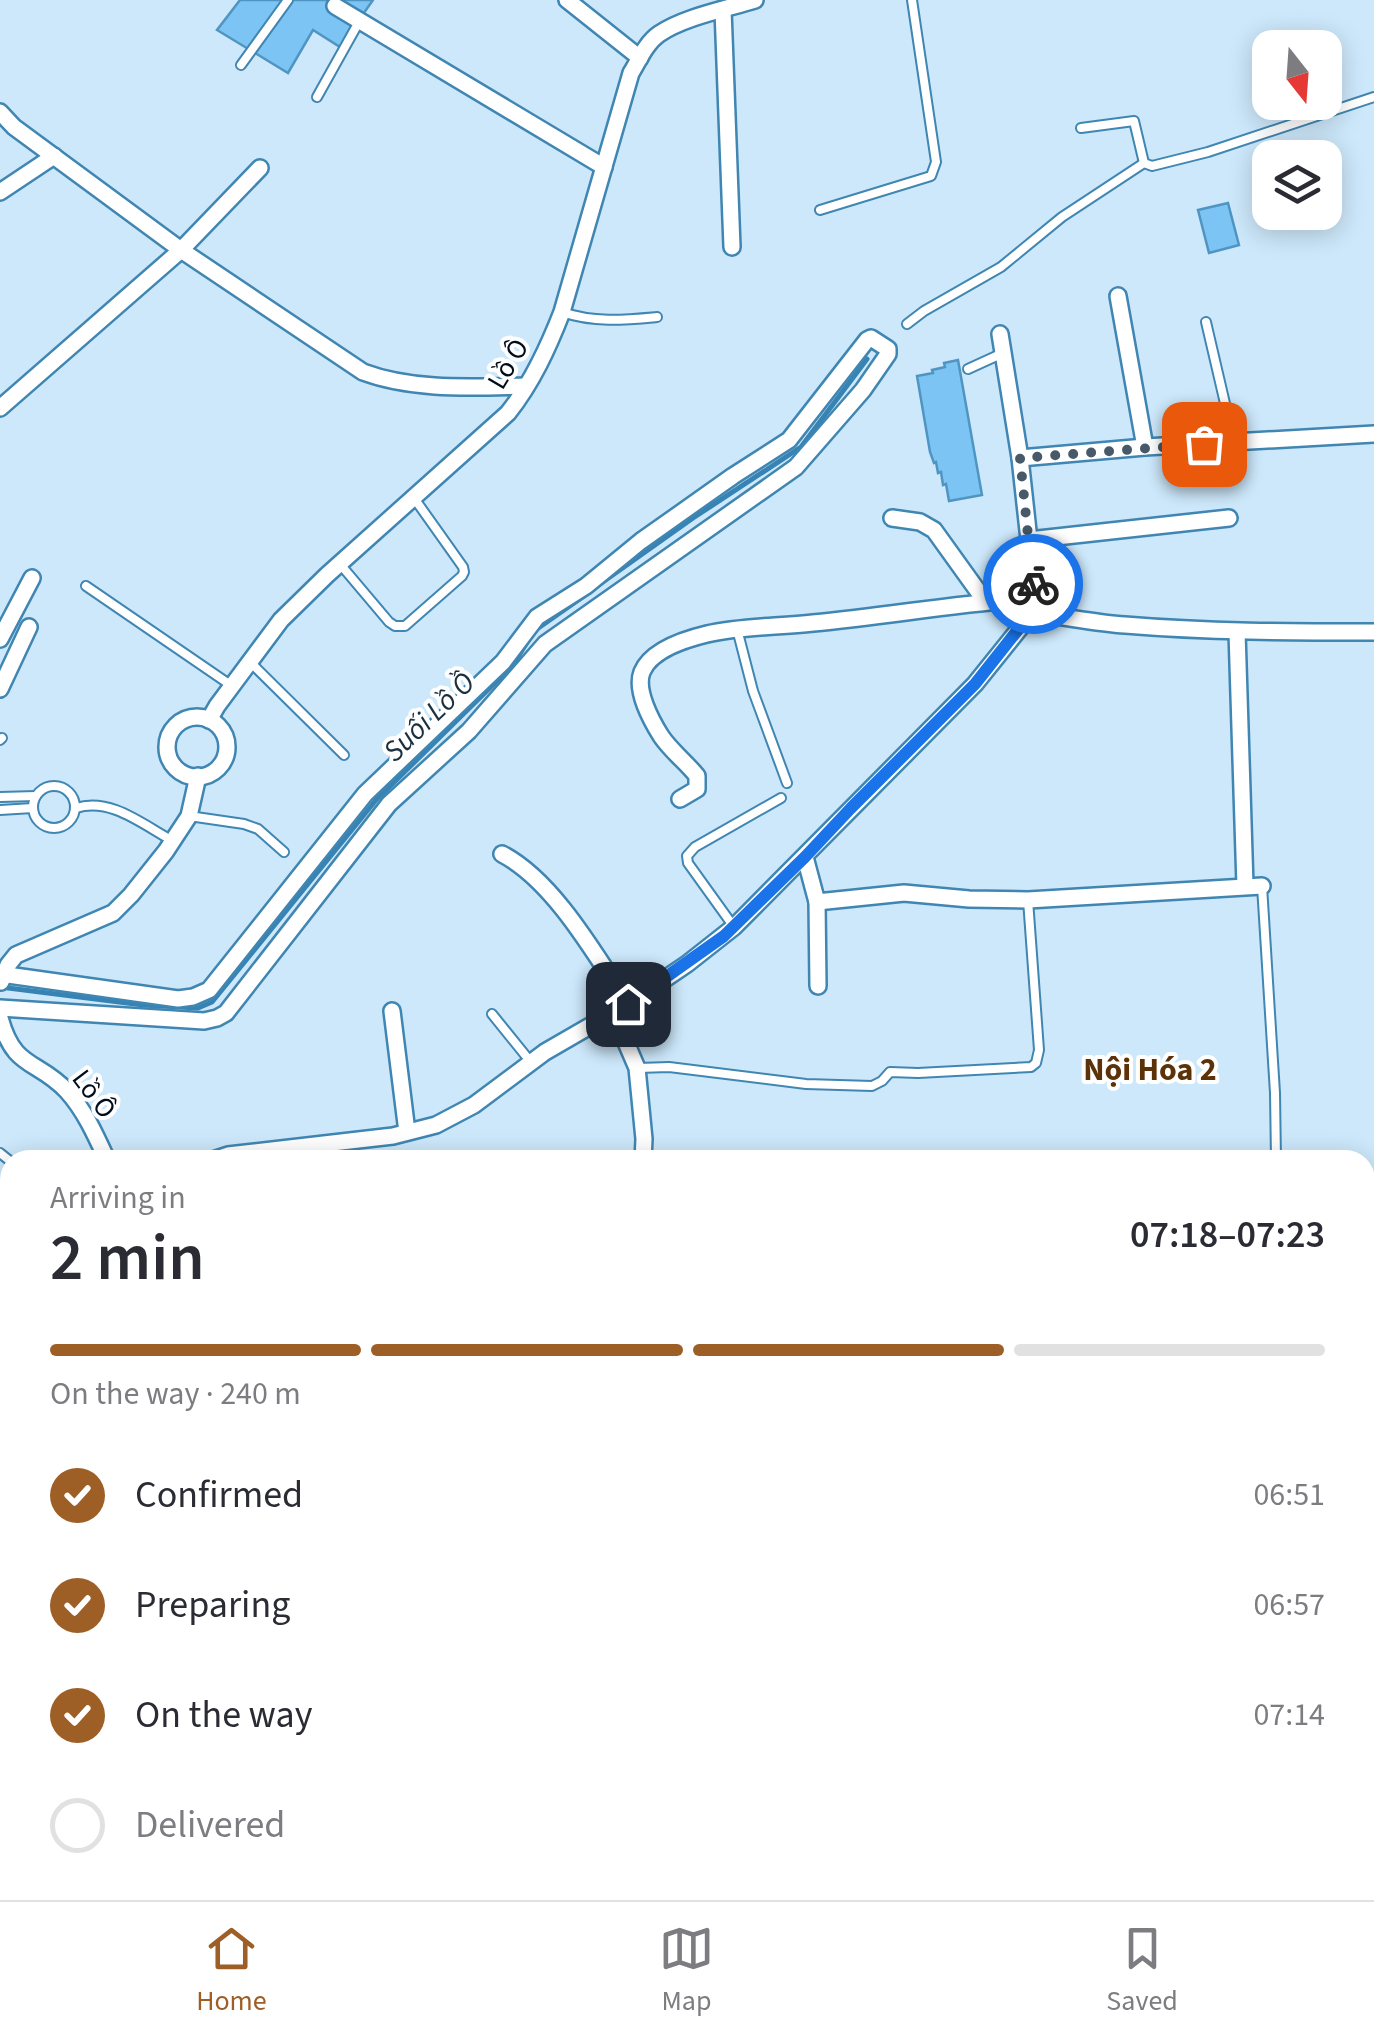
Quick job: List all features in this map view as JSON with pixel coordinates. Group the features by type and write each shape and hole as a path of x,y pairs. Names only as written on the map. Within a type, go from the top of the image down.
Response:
{"street":[{"path":"568,0 640,58"},
{"name":"Lồ Ô","path":"210,720 281,620 508,413 526,386 562,312 632,73 657,35 755,0"},
{"path":"328,3 604,167"},
{"path":"723,10 732,247"},
{"path":"0,112 181,250 363,372 385,380 460,388 526,386"},
{"path":"0,192 54,156"},
{"path":"0,408 181,250 260,168"},
{"path":"1118,296 1145,447"},
{"path":"276,1150 436,1125 621,1008 734,927 975,684 1033,605 1020,458 1000,334"},
{"path":"0,1008 204,1021 226,1012 390,804 469,731 545,644 643,558 733,476 789,440 867,340 871,338 888,349 864,390 796,467 643,558 586,586 537,617 503,662 364,794 209,990 193,998 178,999 1,979 16,955 113,913 188,816 198,776"},
{"path":"1020,458 1374,434"},
{"path":"892,518 920,522 934,530 985,601"},
{"path":"1029,540 1229,518"},
{"path":"0,639 32,578"},
{"path":"680,800 697,789 696,776 661,736 640,687 642,673 659,653 705,634 985,601 1033,605 1124,625 1237,632 1374,632"},
{"path":"0,689 29,627"},
{"path":"1237,632 1244,886"},
{"path":"197,717 210,720 222,730 227,749 219,767 198,776 175,767 168,740 178,724 197,717"},
{"path":"502,854 532,873 548,892 596,956 621,1008 638,1068 643,1150"},
{"path":"805,857 817,902 818,986"},
{"path":"817,902 904,893 969,900 1028,900 1262,886"},
{"path":"392,1011 407,1132"},
{"name":"Lồ Ô","path":"0,1018 8,1053 56,1080 69,1092 102,1150"}],"lane":[{"path":"241,65 288,0"},
{"path":"820,210 931,176 936,162 912,0"},
{"path":"317,96 360,20"},
{"path":"1144,163 1152,166 1208,152 1374,98"},
{"path":"1081,128 1134,121 1144,163"},
{"path":"907,324 1002,267 1062,217 1144,163"},
{"path":"562,312 607,321 657,317"},
{"path":"1206,322 1234,442"},
{"path":"968,369 1003,353"},
{"path":"340,564 395,626 405,626 462,576 463,566 414,498"},
{"path":"86,586 232,686"},
{"path":"736,629 753,692 787,783"},
{"path":"249,662 344,755"},
{"path":"55,786 66,789 76,808 72,818 64,826 43,825 33,808 36,796 55,786"},
{"path":"0,797 36,796"},
{"path":"734,927 688,863 687,856 695,846 782,798"},
{"path":"76,808 96,804 112,808 173,840"},
{"path":"0,810 33,808"},
{"path":"188,816 244,824 258,830 284,852"},
{"path":"1262,886 1276,1150"},
{"path":"638,1068 670,1068 806,1084 872,1086 890,1072 1032,1067 1039,1050 1028,900"},
{"path":"492,1014 531,1062"}],"building":[{"path":"240,0 373,0 340,47 313,30 288,73 217,30"},
{"path":"1228,203 1239,245 1209,253 1198,210"},
{"path":"958,360 982,495 949,501 946,484 943,485 930,452 917,376 933,373 932,370 945,367 944,363"}],"waterway":[{"name":"Suối Lồ Ồ","path":"593,589 801,447 867,359"},
{"name":"Suối Lồ Ồ","path":"0,987 143,1005 198,1008 212,1002 376,800 513,665 534,631 584,596"}],"way so far":[{"path":"1033,584 1020,458 1204,444"}],"district":[{"name":"Nội Hóa 2","path":"1150,1070"}],"route":[{"path":"628,1004 724,936 975,684 1032,612 1033,584"}]}
